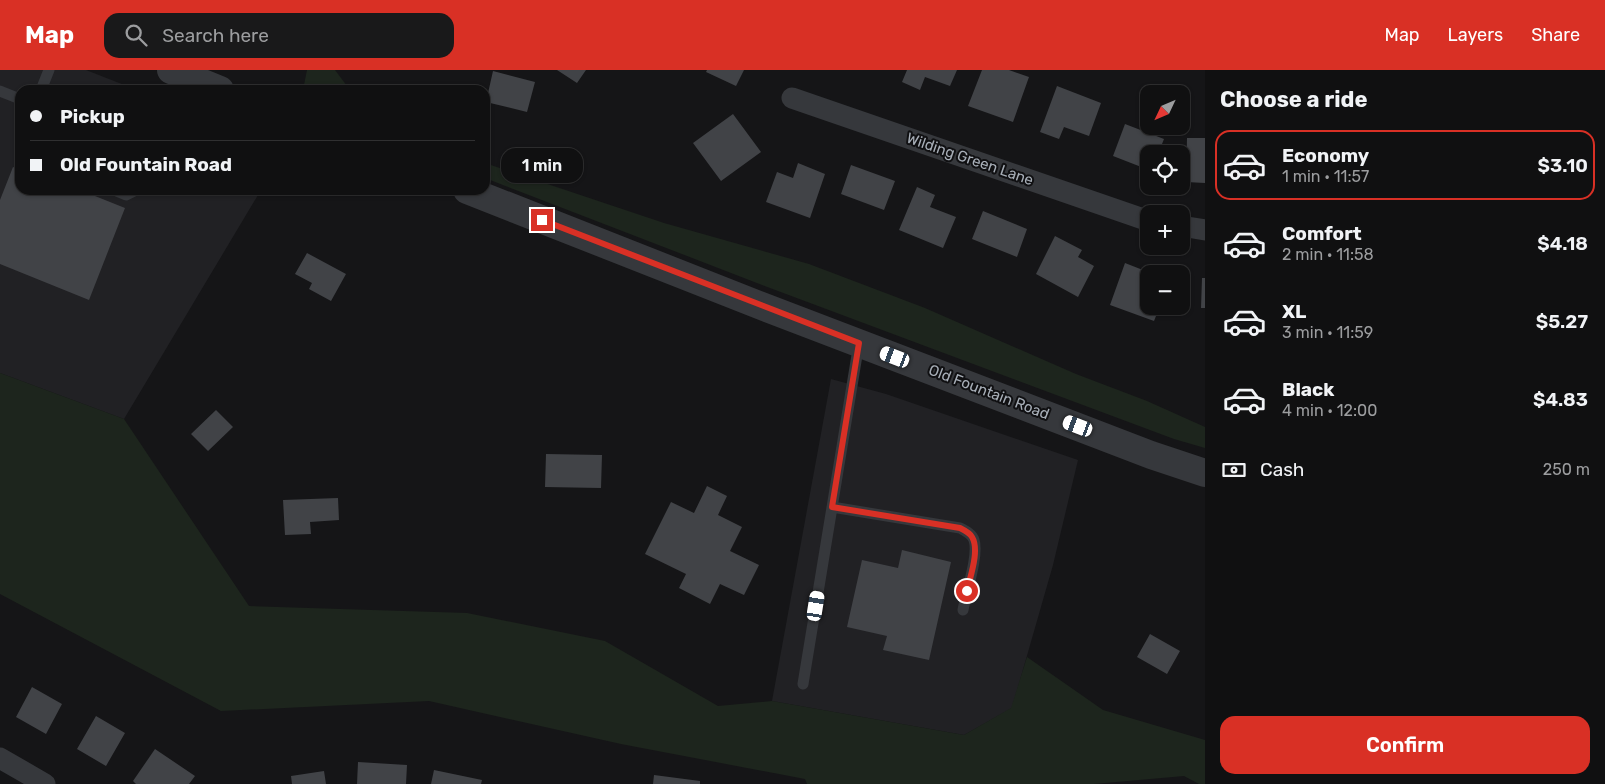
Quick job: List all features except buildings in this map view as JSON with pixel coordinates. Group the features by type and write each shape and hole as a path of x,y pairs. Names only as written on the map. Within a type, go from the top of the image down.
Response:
{"street":[{"path":"171,70 208,85"},
{"name":"Wilding Green Lane","path":"792,98 1140,218"},
{"name":"Old Fountain Road","path":"480,195 1151,455 1205,473"},
{"path":"1190,228 1205,230"},
{"path":"0,758 21,778 45,784"}],"lane":[{"path":"43,85 49,70"},
{"path":"0,91 15,97"},
{"path":"803,684 859,343"},
{"path":"832,507 960,528 971,534 975,542 974,554 963,610"}],"shaded area":[{"path":"0,70 86,70 124,85 15,85 15,195 258,195 124,419 0,373"},
{"path":"307,70 335,70 346,85 304,85"},
{"path":"490,165 664,223 809,264 925,308 1076,374 1147,401 1205,427 1205,448 1174,439 770,288 490,180"},
{"path":"0,373 124,419 249,606 467,613 605,641 718,706 772,701 964,735 1011,708 1027,657 1103,710 1205,740 1205,784 1199,784 1184,776 1094,784 807,784 805,779 621,744 429,701 221,711 0,594"},
{"path":"831,379 886,394 1078,460 1053,565 1012,708 964,735 772,701"}],"route":[{"path":"542,220 859,343 832,507 960,528 971,534 975,542 967,591"}]}
